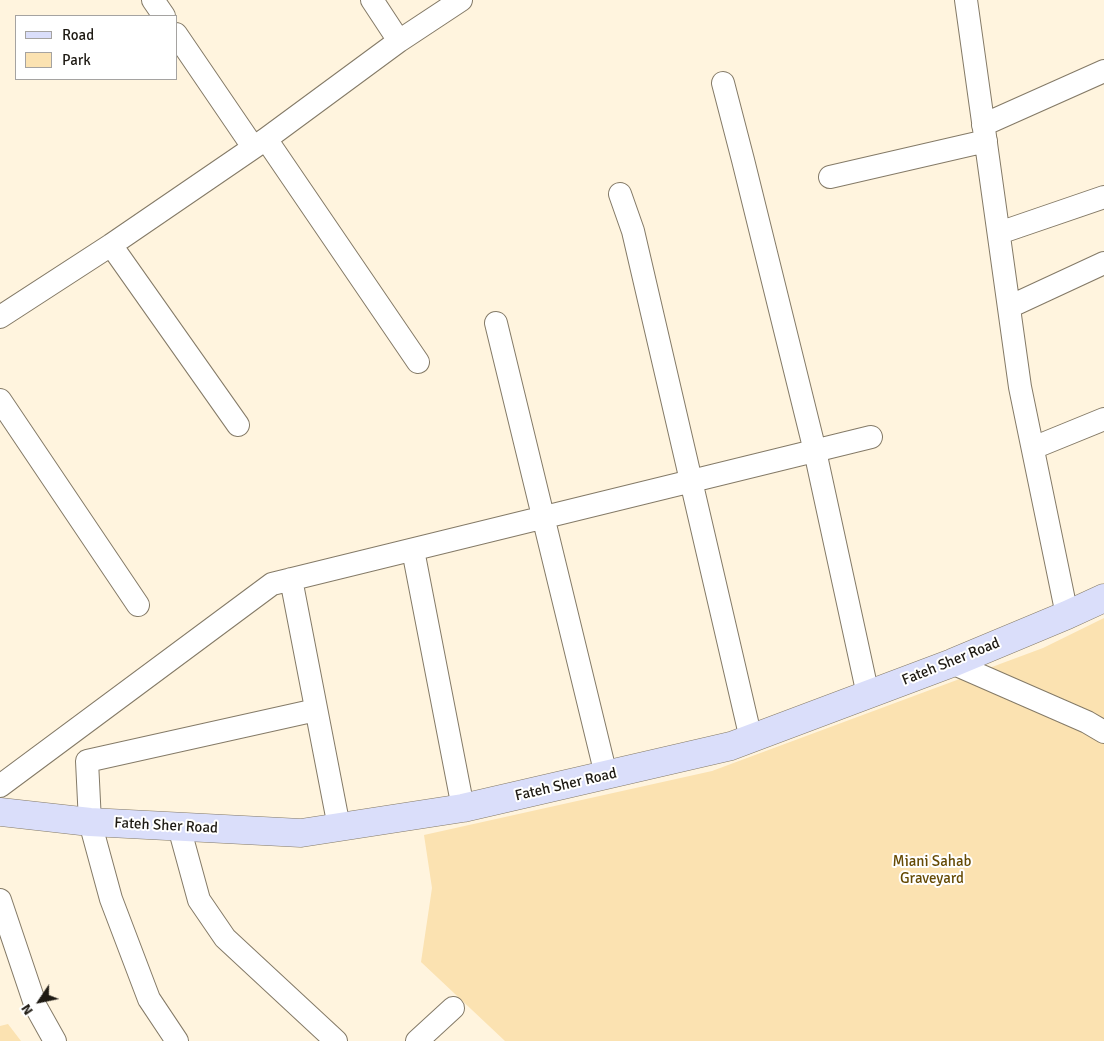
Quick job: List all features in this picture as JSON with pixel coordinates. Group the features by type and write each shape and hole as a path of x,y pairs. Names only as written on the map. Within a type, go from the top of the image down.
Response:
{"street":[{"path":"153,0 163,15"},
{"path":"372,0 399,41"},
{"path":"0,317 111,246 259,143 399,41 462,0"},
{"path":"966,0 1020,387 1067,615"},
{"path":"178,37 259,143 418,362"},
{"path":"830,177 984,133 1104,71"},
{"path":"722,83 815,450 868,694"},
{"path":"620,194 633,231 751,739"},
{"path":"999,233 1104,197"},
{"path":"111,246 238,426"},
{"path":"1009,307 1104,263"},
{"path":"496,323 606,776"},
{"path":"0,400 138,605"},
{"path":"1033,448 1104,419"},
{"path":"0,786 272,584 871,437"},
{"path":"413,550 463,808"},
{"path":"291,580 339,827"},
{"name":"Fateh Sher Road","path":"0,812 90,822 301,833 463,808 731,746 952,663 1104,598"},
{"path":"952,663 1087,722 1104,732"},
{"path":"177,1041 149,999 111,899 90,822 87,761 316,710"},
{"path":"179,827 199,900 224,938 336,1041"},
{"path":"0,900 36,1007 54,1041"},
{"path":"417,1041 453,1008"}],"green space":[{"name":"Miani Sahab Graveyard","path":"1104,618 1104,1041 505,1041 421,962 432,888 424,835 712,771 1043,648"},
{"path":"8,1024 21,1041 0,1041 0,1026"}]}
